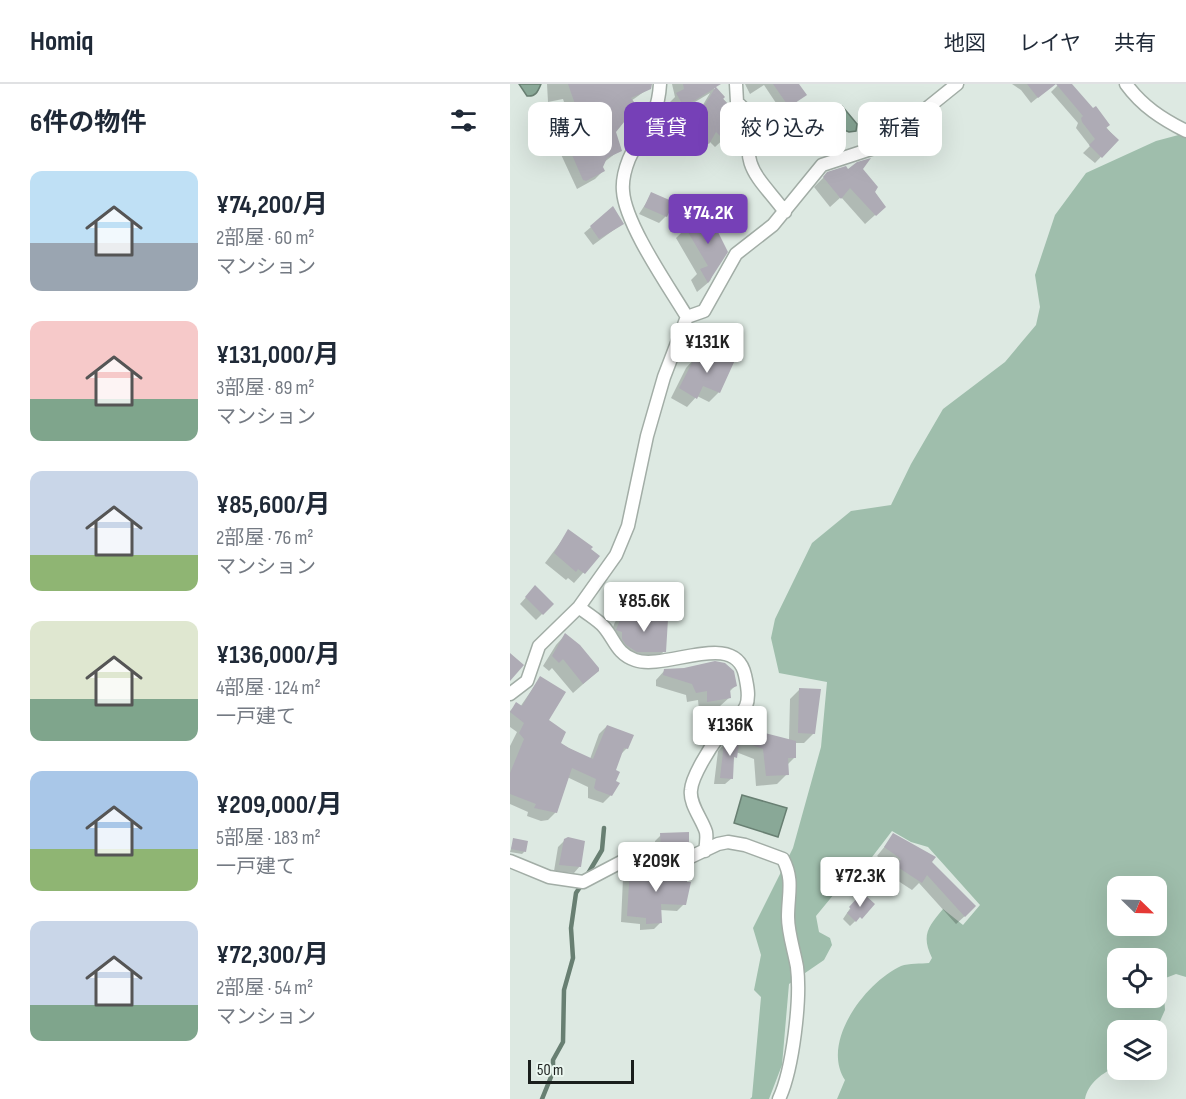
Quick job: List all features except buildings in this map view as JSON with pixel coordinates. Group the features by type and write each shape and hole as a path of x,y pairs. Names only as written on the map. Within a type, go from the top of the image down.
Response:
{"street":[{"path":"660,84 659,105 643,138 630,157 624,175 623,192 628,213 687,317"},
{"path":"736,84 737,102 756,121 748,140 747,160 785,212"},
{"path":"510,694 527,681 539,646 579,608 616,555 628,526 647,436 664,377 687,317 704,310 736,254 773,225 822,165 880,146 957,84"},
{"path":"1126,84 1137,98 1161,119 1186,131"},
{"path":"579,608 605,628 622,654 636,660 660,663 676,658 722,652 732,655 743,666 747,687 746,705 735,721 719,736 705,757 691,790 694,805 706,834 705,851"},
{"path":"510,861 549,877 583,882 622,861 682,861 718,844 745,845 783,859 790,872 792,887 788,918 797,969 788,1074 779,1099"}],"shaded area":[{"path":"519,84 541,84 533,96 527,96"},
{"path":"846,111 857,124 856,131 846,131"},
{"path":"1186,133 1186,977 1176,974 1167,977 1167,948 1107,948 1107,1008 1165,1008 1165,1010 1160,1020 1107,1020 1107,1072 1089,1088 1085,1099 837,1099 845,1080 839,1065 838,1048 843,1031 861,999 874,985 901,966 929,963 932,958 927,943 928,932 933,921 943,909 963,925 980,905 928,847 911,842 892,831 856,878 839,888 816,916 819,932 830,938 832,945 824,960 789,984 782,1065 769,1099 750,1099 761,997 754,990 761,955 753,928 793,848 821,747 827,682 779,673 771,638 775,619 812,543 851,511 891,505 911,464 943,409 1005,362 1036,325 1040,307 1035,275 1055,215 1086,173 1156,141"},
{"path":"696,199 703,202 704,211 680,219 677,213 681,206"},
{"path":"742,795 787,808 778,837 734,823"}],"waterway":[{"path":"586,877 602,850 604,828"},
{"path":"542,1099 553,1072 553,1060 563,1042 564,990 573,958 571,928 576,893 582,884"}]}
